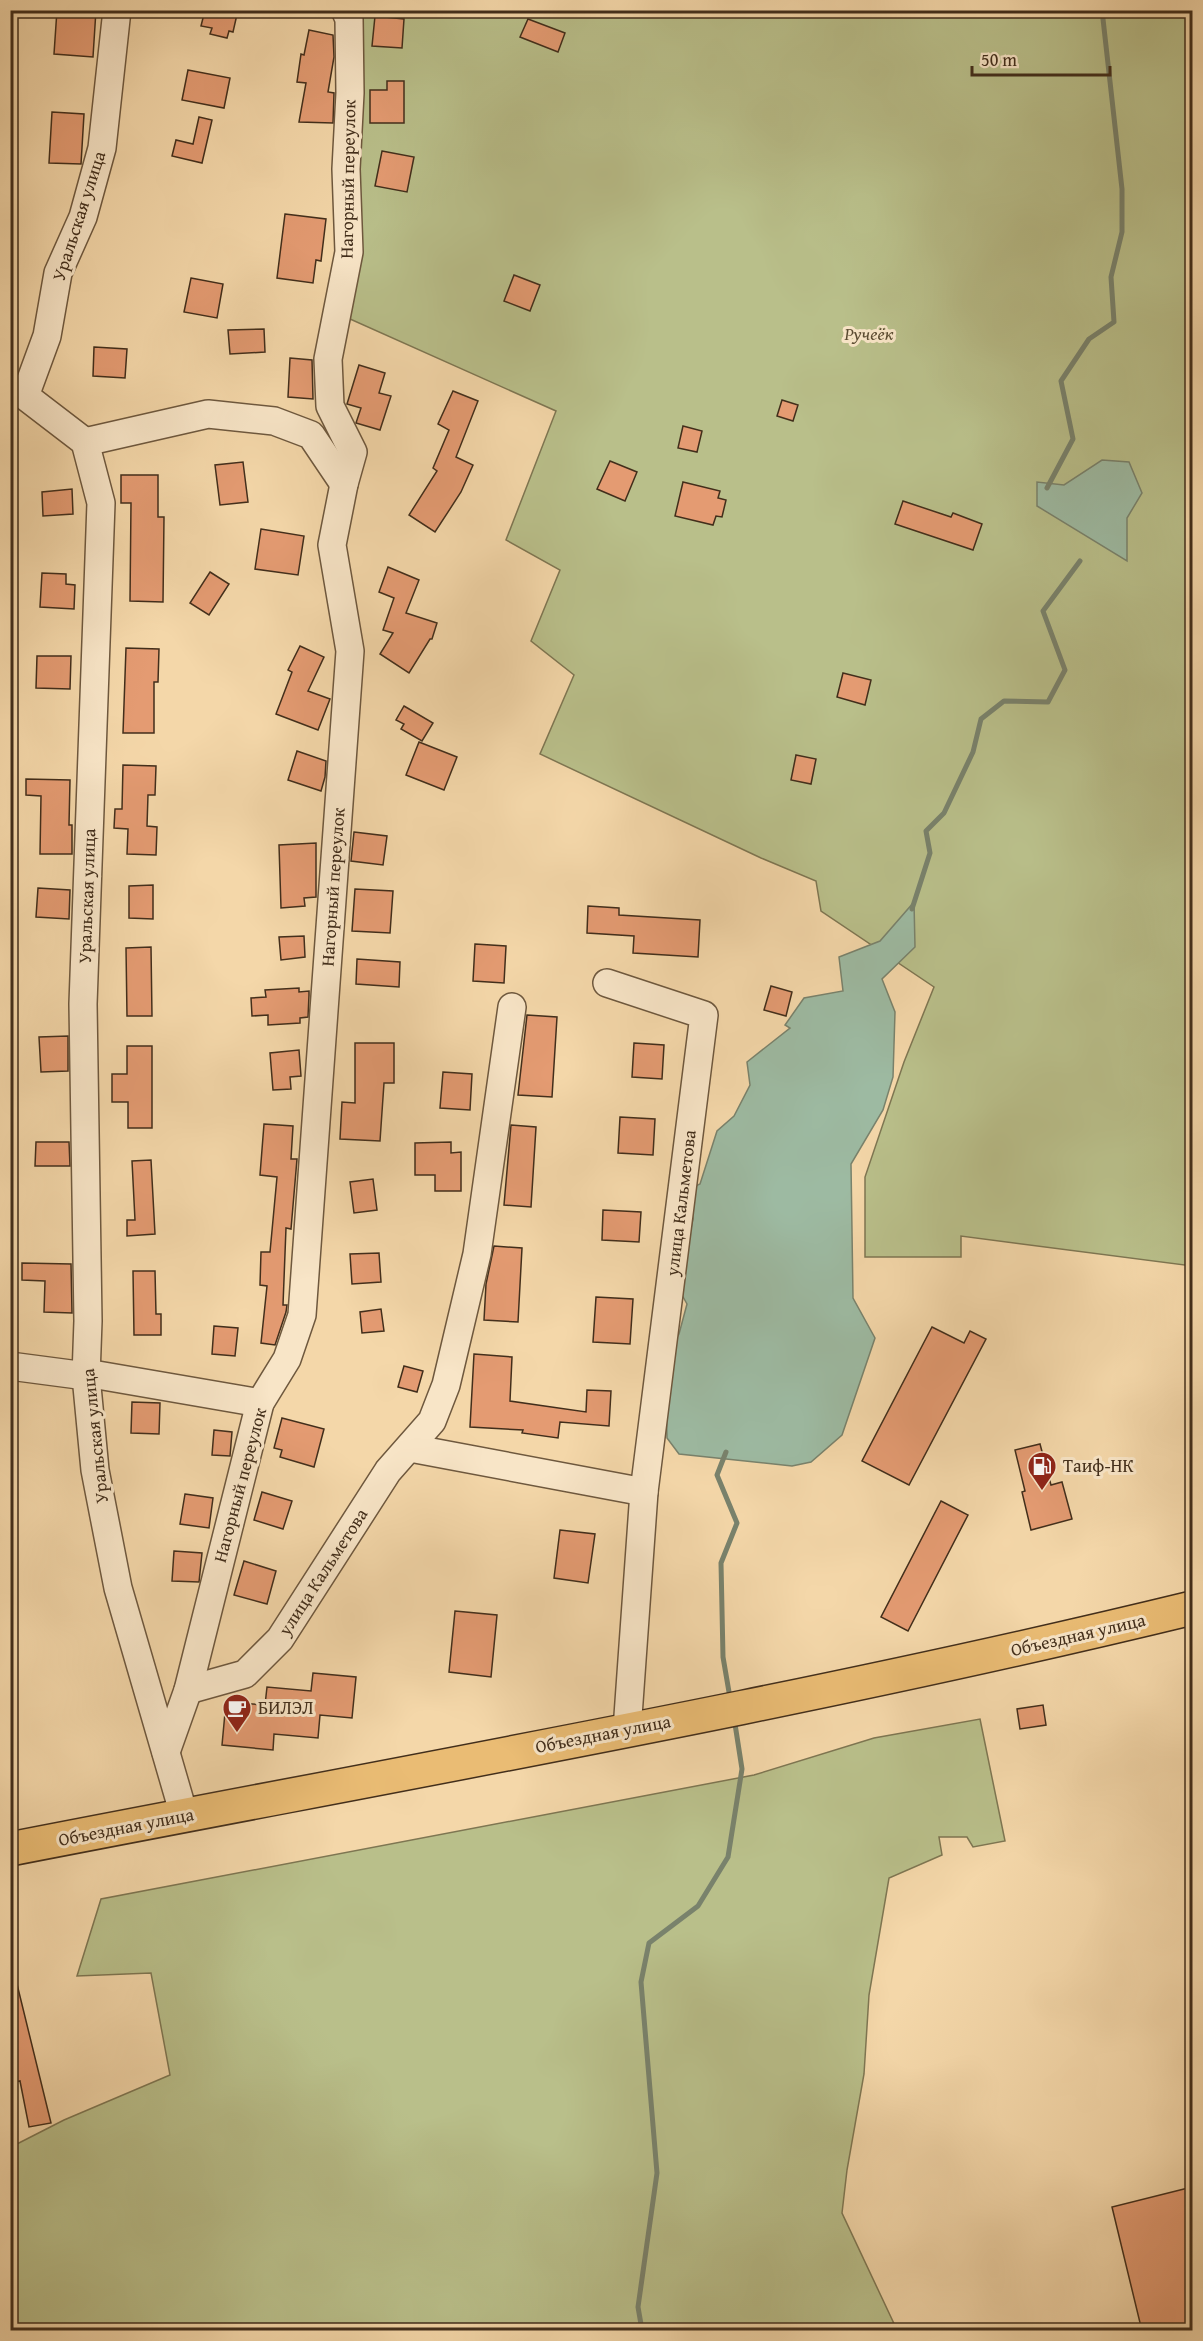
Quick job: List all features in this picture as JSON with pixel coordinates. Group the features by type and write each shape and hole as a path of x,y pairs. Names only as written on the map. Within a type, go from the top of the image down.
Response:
{"main road":[{"name":"Объездная улица","path":"10,1849 627,1730 996,1653 1192,1608"}],"street":[{"name":"Уральская улица","path":"117,10 102,148 83,217 58,273 47,336 18,394 85,442 101,503 83,1004 88,1321 86,1375 95,1470 118,1588 184,1815"},
{"name":"Нагорный переулок","path":"166,1752 188,1690 260,1403 286,1359 302,1315 350,651 332,545 353,452 330,406 327,359 349,252 346,169 350,61 349,19 345,10"},
{"path":"85,442 208,414 274,421 311,435 344,484"},
{"name":"улица Кальметова","path":"607,983 705,1015 644,1492 627,1730"},
{"name":"улица Кальметова","path":"188,1690 245,1674 280,1639 387,1471 432,1421 446,1385 477,1254 512,1007"},
{"path":"10,1366 86,1375 260,1403"},
{"path":"410,1448 644,1492"}],"green space":[{"name":"Ручеёк","path":"349,11 1192,11 1192,1266 961,1236 961,1257 865,1257 865,1177 904,1062 934,987 821,911 816,881 761,858 540,754 574,675 531,641 560,570 506,540 556,411 350,319 352,17"},
{"path":"980,1719 1005,1841 973,1847 967,1837 939,1837 942,1855 889,1878 869,1995 864,2074 842,2213 897,2330 11,2330 11,2147 64,2120 170,2075 151,1973 77,1976 101,1899 754,1775 874,1738"}],"shaded area":[{"path":"1102,460 1129,462 1142,493 1127,518 1127,561 1037,506 1037,482 1064,485"},
{"path":"914,902 915,947 882,979 895,1012 893,1077 883,1110 851,1164 853,1298 875,1338 842,1435 811,1462 792,1466 679,1454 667,1438 665,1358 679,1334 687,1304 677,1286 693,1219 689,1189 700,1184 717,1131 734,1116 750,1085 747,1062 790,1028 785,1025 804,998 843,991 839,957 880,941"}],"building":[{"path":"57,10 96,10 93,57 54,54"},
{"path":"205,10 238,10 233,32 229,31 227,38 210,34 212,28 201,26"},
{"path":"375,16 404,19 402,48 372,46"},
{"path":"528,19 565,33 558,52 520,37"},
{"path":"309,30 333,35 334,57 328,92 334,93 333,123 299,122 306,83 297,82 301,54 304,55"},
{"path":"188,70 230,78 224,108 182,100"},
{"path":"387,81 404,81 404,123 370,123 370,90 387,90"},
{"path":"52,112 84,114 81,164 49,163"},
{"path":"199,117 212,120 202,163 172,156 176,140 193,144"},
{"path":"382,151 414,157 407,192 375,186"},
{"path":"285,214 326,219 321,261 316,260 313,283 277,278"},
{"path":"514,275 540,285 530,311 504,301"},
{"path":"191,278 223,284 217,318 184,312"},
{"path":"264,329 265,352 230,354 228,330"},
{"path":"94,347 127,349 125,378 93,376"},
{"path":"290,358 312,360 313,399 288,397"},
{"path":"359,365 385,373 379,393 391,396 380,430 356,423 361,408 347,404"},
{"path":"453,391 478,401 456,457 473,465 461,492 435,532 409,515 437,471 433,468 449,430 438,424"},
{"path":"782,400 798,405 793,421 777,416"},
{"path":"683,426 702,431 697,452 678,448"},
{"path":"610,461 637,472 625,501 597,489"},
{"path":"243,462 248,502 220,505 215,465"},
{"path":"121,475 158,475 158,517 164,517 163,602 130,601 131,503 121,503"},
{"path":"683,482 720,491 718,498 726,500 722,517 716,516 713,525 675,516"},
{"path":"72,489 73,514 43,516 42,492"},
{"path":"903,501 951,517 953,513 982,524 973,550 895,524"},
{"path":"261,529 304,536 298,575 255,569"},
{"path":"388,567 419,580 406,613 437,623 432,639 409,673 380,654 393,633 383,630 394,598 379,592"},
{"path":"210,572 229,584 209,615 190,603"},
{"path":"42,573 66,574 66,584 75,585 74,609 40,607"},
{"path":"300,646 324,657 308,691 330,699 318,730 276,714 292,672 288,670"},
{"path":"126,648 159,649 158,682 154,682 154,733 123,733"},
{"path":"37,656 71,656 70,689 36,688"},
{"path":"843,673 871,680 865,705 837,697"},
{"path":"404,706 433,723 422,741 401,729 404,724 396,720"},
{"path":"419,742 457,757 444,790 406,775"},
{"path":"297,751 326,761 321,791 288,780"},
{"path":"796,755 816,759 811,784 791,780"},
{"path":"123,765 156,766 155,795 148,795 147,826 157,827 156,855 127,854 128,829 114,828 115,809 122,809"},
{"path":"26,779 70,780 69,825 72,825 72,854 40,854 41,796 26,795"},
{"path":"354,832 387,836 383,865 351,861"},
{"path":"316,843 316,897 304,898 305,906 281,908 279,845"},
{"path":"153,885 153,919 129,918 129,886"},
{"path":"38,888 70,890 69,919 36,917"},
{"path":"355,889 393,891 390,933 352,931"},
{"path":"588,906 619,908 619,915 700,920 698,957 633,953 634,936 587,933"},
{"path":"304,936 305,957 281,960 279,937"},
{"path":"475,944 506,946 504,983 473,981"},
{"path":"151,947 152,1016 127,1016 126,948"},
{"path":"357,959 400,962 399,987 356,984"},
{"path":"771,986 792,992 786,1016 764,1010"},
{"path":"299,988 299,992 309,991 308,1017 300,1018 300,1023 268,1025 268,1015 252,1016 251,998 266,997 265,990"},
{"path":"527,1015 557,1017 552,1097 518,1095"},
{"path":"68,1036 68,1071 41,1072 39,1037"},
{"path":"355,1043 394,1043 394,1083 384,1083 380,1141 340,1139 342,1102 355,1103"},
{"path":"634,1043 664,1045 662,1079 632,1077"},
{"path":"127,1046 152,1046 152,1128 128,1128 128,1102 112,1102 112,1074 127,1074"},
{"path":"299,1050 301,1076 290,1077 291,1089 273,1090 270,1053"},
{"path":"443,1072 472,1074 470,1110 440,1108"},
{"path":"620,1117 655,1119 653,1155 618,1153"},
{"path":"264,1124 293,1126 291,1159 297,1159 291,1229 286,1228 283,1305 287,1305 275,1345 261,1343 267,1286 260,1285 261,1252 270,1252 277,1177 260,1175"},
{"path":"511,1125 536,1127 531,1207 504,1205"},
{"path":"36,1142 69,1142 70,1166 35,1166"},
{"path":"451,1142 451,1153 461,1152 461,1191 435,1191 435,1175 415,1175 415,1143"},
{"path":"151,1160 155,1234 127,1236 127,1220 135,1220 132,1161"},
{"path":"373,1179 377,1210 354,1213 350,1182"},
{"path":"603,1210 641,1212 639,1242 602,1240"},
{"path":"494,1246 522,1248 518,1322 484,1320 486,1284"},
{"path":"379,1253 381,1282 352,1284 350,1254"},
{"path":"22,1263 71,1264 72,1313 44,1312 45,1281 22,1280"},
{"path":"133,1271 155,1271 156,1314 161,1314 161,1335 134,1335"},
{"path":"596,1297 633,1299 630,1344 593,1342"},
{"path":"381,1309 384,1331 362,1333 360,1312"},
{"path":"214,1326 238,1328 235,1356 212,1354"},
{"path":"932,1327 964,1343 970,1331 986,1339 909,1485 862,1461"},
{"path":"474,1354 512,1357 510,1401 586,1412 587,1390 611,1391 609,1426 560,1422 558,1438 522,1433 523,1430 470,1427"},
{"path":"404,1366 423,1371 417,1392 398,1387"},
{"path":"132,1402 160,1403 159,1434 131,1433"},
{"path":"282,1418 324,1429 314,1467 280,1457 282,1450 274,1448"},
{"path":"214,1430 232,1432 230,1456 212,1455"},
{"path":"1040,1444 1051,1485 1062,1482 1072,1519 1031,1530 1015,1450"},
{"path":"262,1492 292,1501 283,1529 254,1520"},
{"path":"185,1494 213,1498 209,1528 180,1524"},
{"path":"941,1501 968,1515 908,1631 881,1617"},
{"path":"560,1530 595,1534 588,1583 554,1578"},
{"path":"174,1551 202,1553 199,1582 172,1581"},
{"path":"244,1561 276,1571 267,1604 234,1595"},
{"path":"455,1611 497,1615 491,1677 449,1672"},
{"path":"313,1673 356,1677 352,1718 320,1715 318,1738 274,1734 273,1750 222,1745 226,1702 265,1705 267,1687 311,1691"},
{"path":"1043,1705 1046,1725 1020,1729 1017,1709"},
{"path":"16,1980 51,2123 29,2127 20,2081 15,2082 10,2062 10,1981"},
{"path":"1192,2187 1192,2331 1142,2331 1112,2207"}],"waterway":[{"path":"1047,488 1073,439 1061,381 1089,339 1114,322 1111,277 1122,232 1122,189 1103,19 1104,10"},
{"path":"912,909 930,853 926,831 944,813 973,752 981,719 1004,701 1048,702 1065,670 1043,611 1080,561"},
{"path":"726,1452 717,1475 737,1523 721,1563 723,1657 729,1692"},
{"path":"642,2330 638,2307 657,2173 641,1982 649,1943 698,1906 728,1857 742,1769 735,1724"}],"place":[{"name":"Таиф-НК","path":"1042,1492"},
{"name":"БИЛЭЛ","path":"237,1734"}]}
